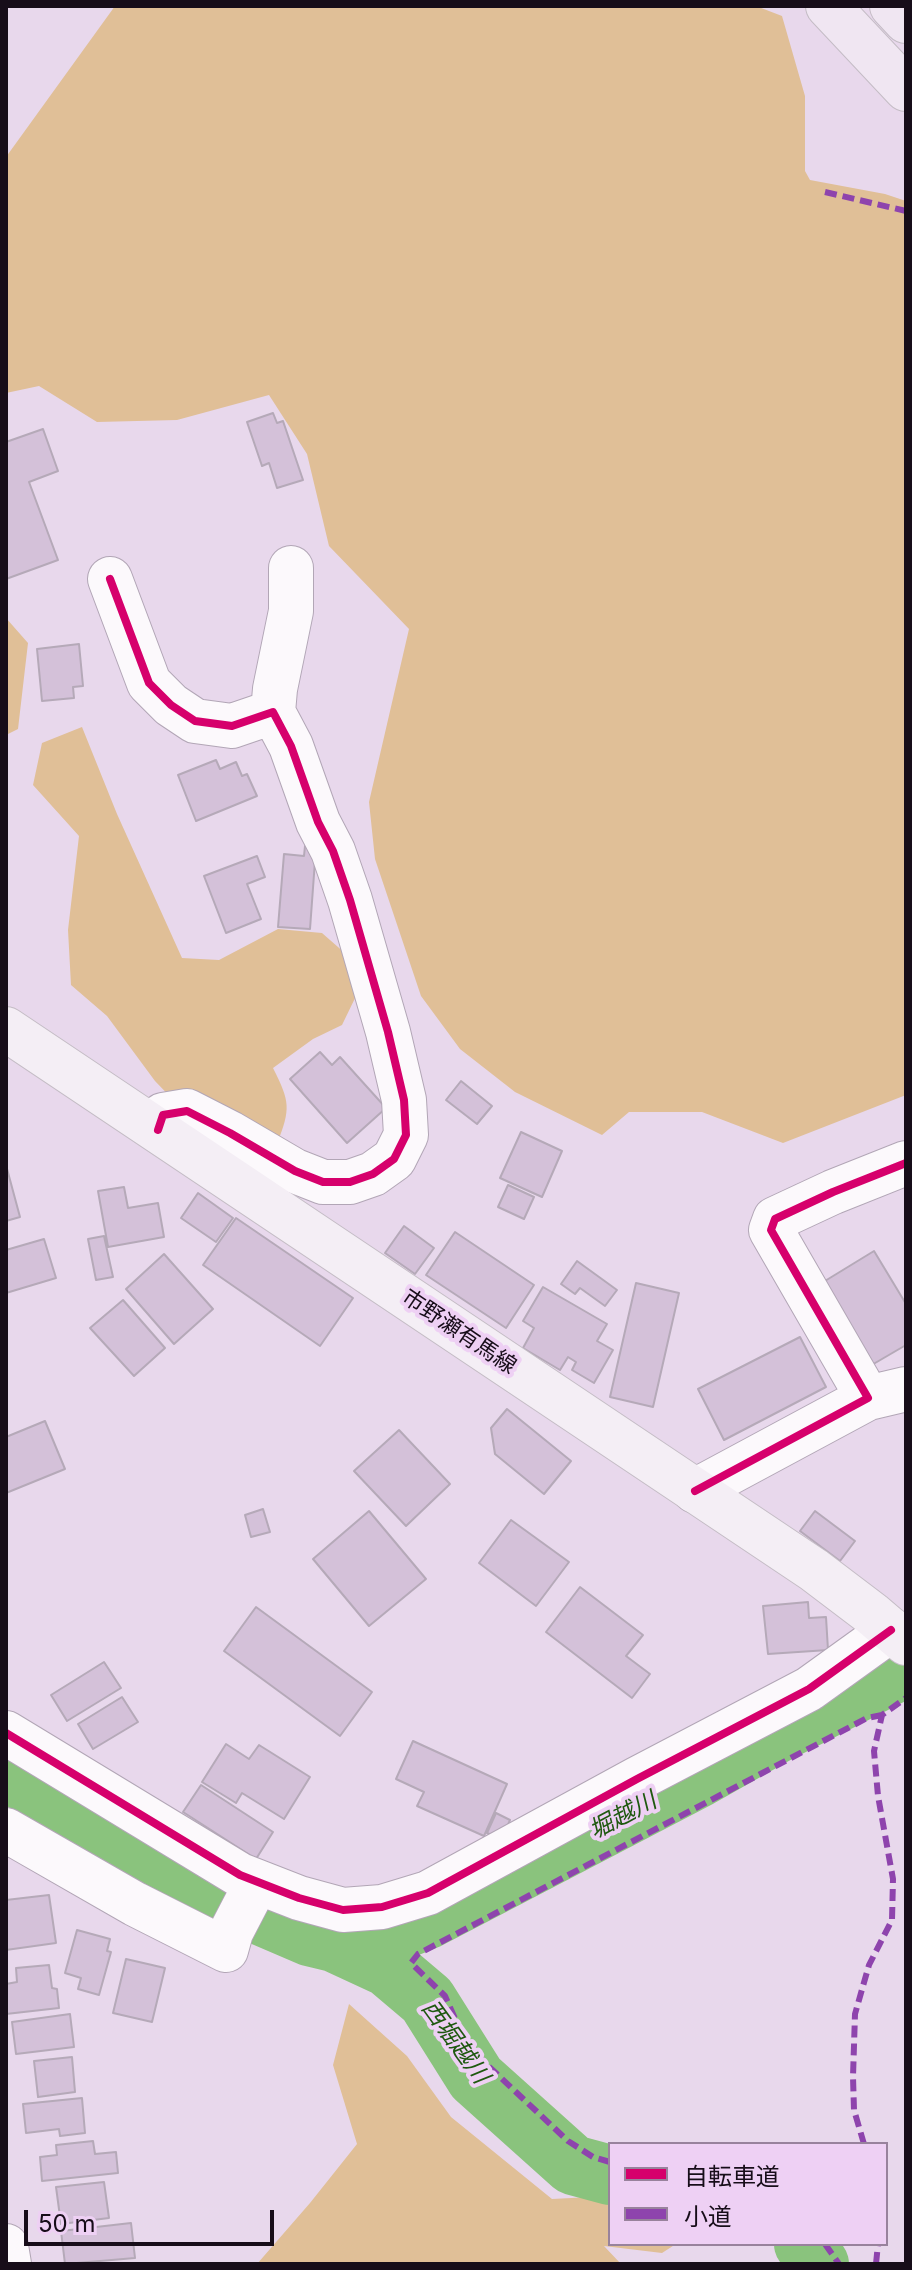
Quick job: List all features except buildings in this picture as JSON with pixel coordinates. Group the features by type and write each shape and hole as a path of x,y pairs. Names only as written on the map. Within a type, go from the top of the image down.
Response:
{"highway":[{"path":"828,6 906,89"},
{"path":"892,6 906,21"}],"main road":[{"name":"市野瀬有馬線","path":"6,1029 814,1570 898,1636"}],"street":[{"path":"158,1130 163,1115 187,1111 295,1171 323,1182 350,1182 373,1174 394,1159 406,1135 404,1100 398,1073 350,900 291,746 273,712 291,611 291,568"},
{"path":"110,579 149,683 171,705 195,721 232,726 273,712"},
{"path":"695,1491 887,1393 771,1230 775,1219 906,1163"},
{"path":"6,1733 255,1886 343,1910 382,1907 428,1893 809,1689 898,1636"},
{"path":"6,1830 135,1904 226,1950 231,1932 255,1886"},
{"path":"6,2246 9,2264"}],"shaded area":[{"path":"115,6 756,6 782,16 805,96 805,171 810,180 906,201 906,1095 783,1143 702,1112 629,1112 602,1135 515,1092 460,1049 421,996 375,859 369,802 409,629 329,546 307,454 269,395 177,420 97,422 39,386 6,393 6,157"},
{"path":"6,618 28,643 18,729 6,735"},
{"path":"82,727 117,814 182,958 219,960 278,929 322,933 354,961 358,992 342,1025 313,1039 273,1068 287,1105 277,1144 208,1136 155,1081 107,1016 71,985 68,930 79,836 33,785 42,743"},
{"path":"349,2004 407,2056 451,2117 552,2199 608,2196 608,2246 673,2246 662,2253 604,2246 621,2264 257,2264 357,2144 333,2065"}],"waterway":[{"name":"堀越川","path":"334,1942 371,1942 428,1919 906,1667"},
{"name":"堀越川","path":"6,1769 93,1828 204,1891 309,1936 334,1942 388,1967 427,2000 476,2078 573,2165 608,2174"},
{"name":"西堀越川","path":"806,2246 819,2264"}],"marked path":[{"path":"825,192 906,211"},
{"path":"863,2142 854,2110 855,2014 869,1965 892,1920 893,1879 878,1796 874,1751 882,1715 906,1698"},
{"path":"608,2161 593,2157 568,2141 483,2061 461,2032 445,1996 411,1963 418,1954 867,1718 882,1715"},
{"path":"826,2246 839,2264"},
{"path":"876,2264 878,2246"}],"cycle path":[{"path":"110,579 149,683 171,705 195,721 232,726 273,712 291,746 350,900 388,1032 404,1100 406,1135 394,1159 373,1174 350,1182 323,1182 295,1171 187,1111 163,1115 158,1130"},
{"path":"695,1491 868,1398 771,1230 775,1219 906,1163"},
{"path":"6,1733 240,1875 299,1898 343,1910 382,1907 428,1893 809,1689 891,1630"}]}
